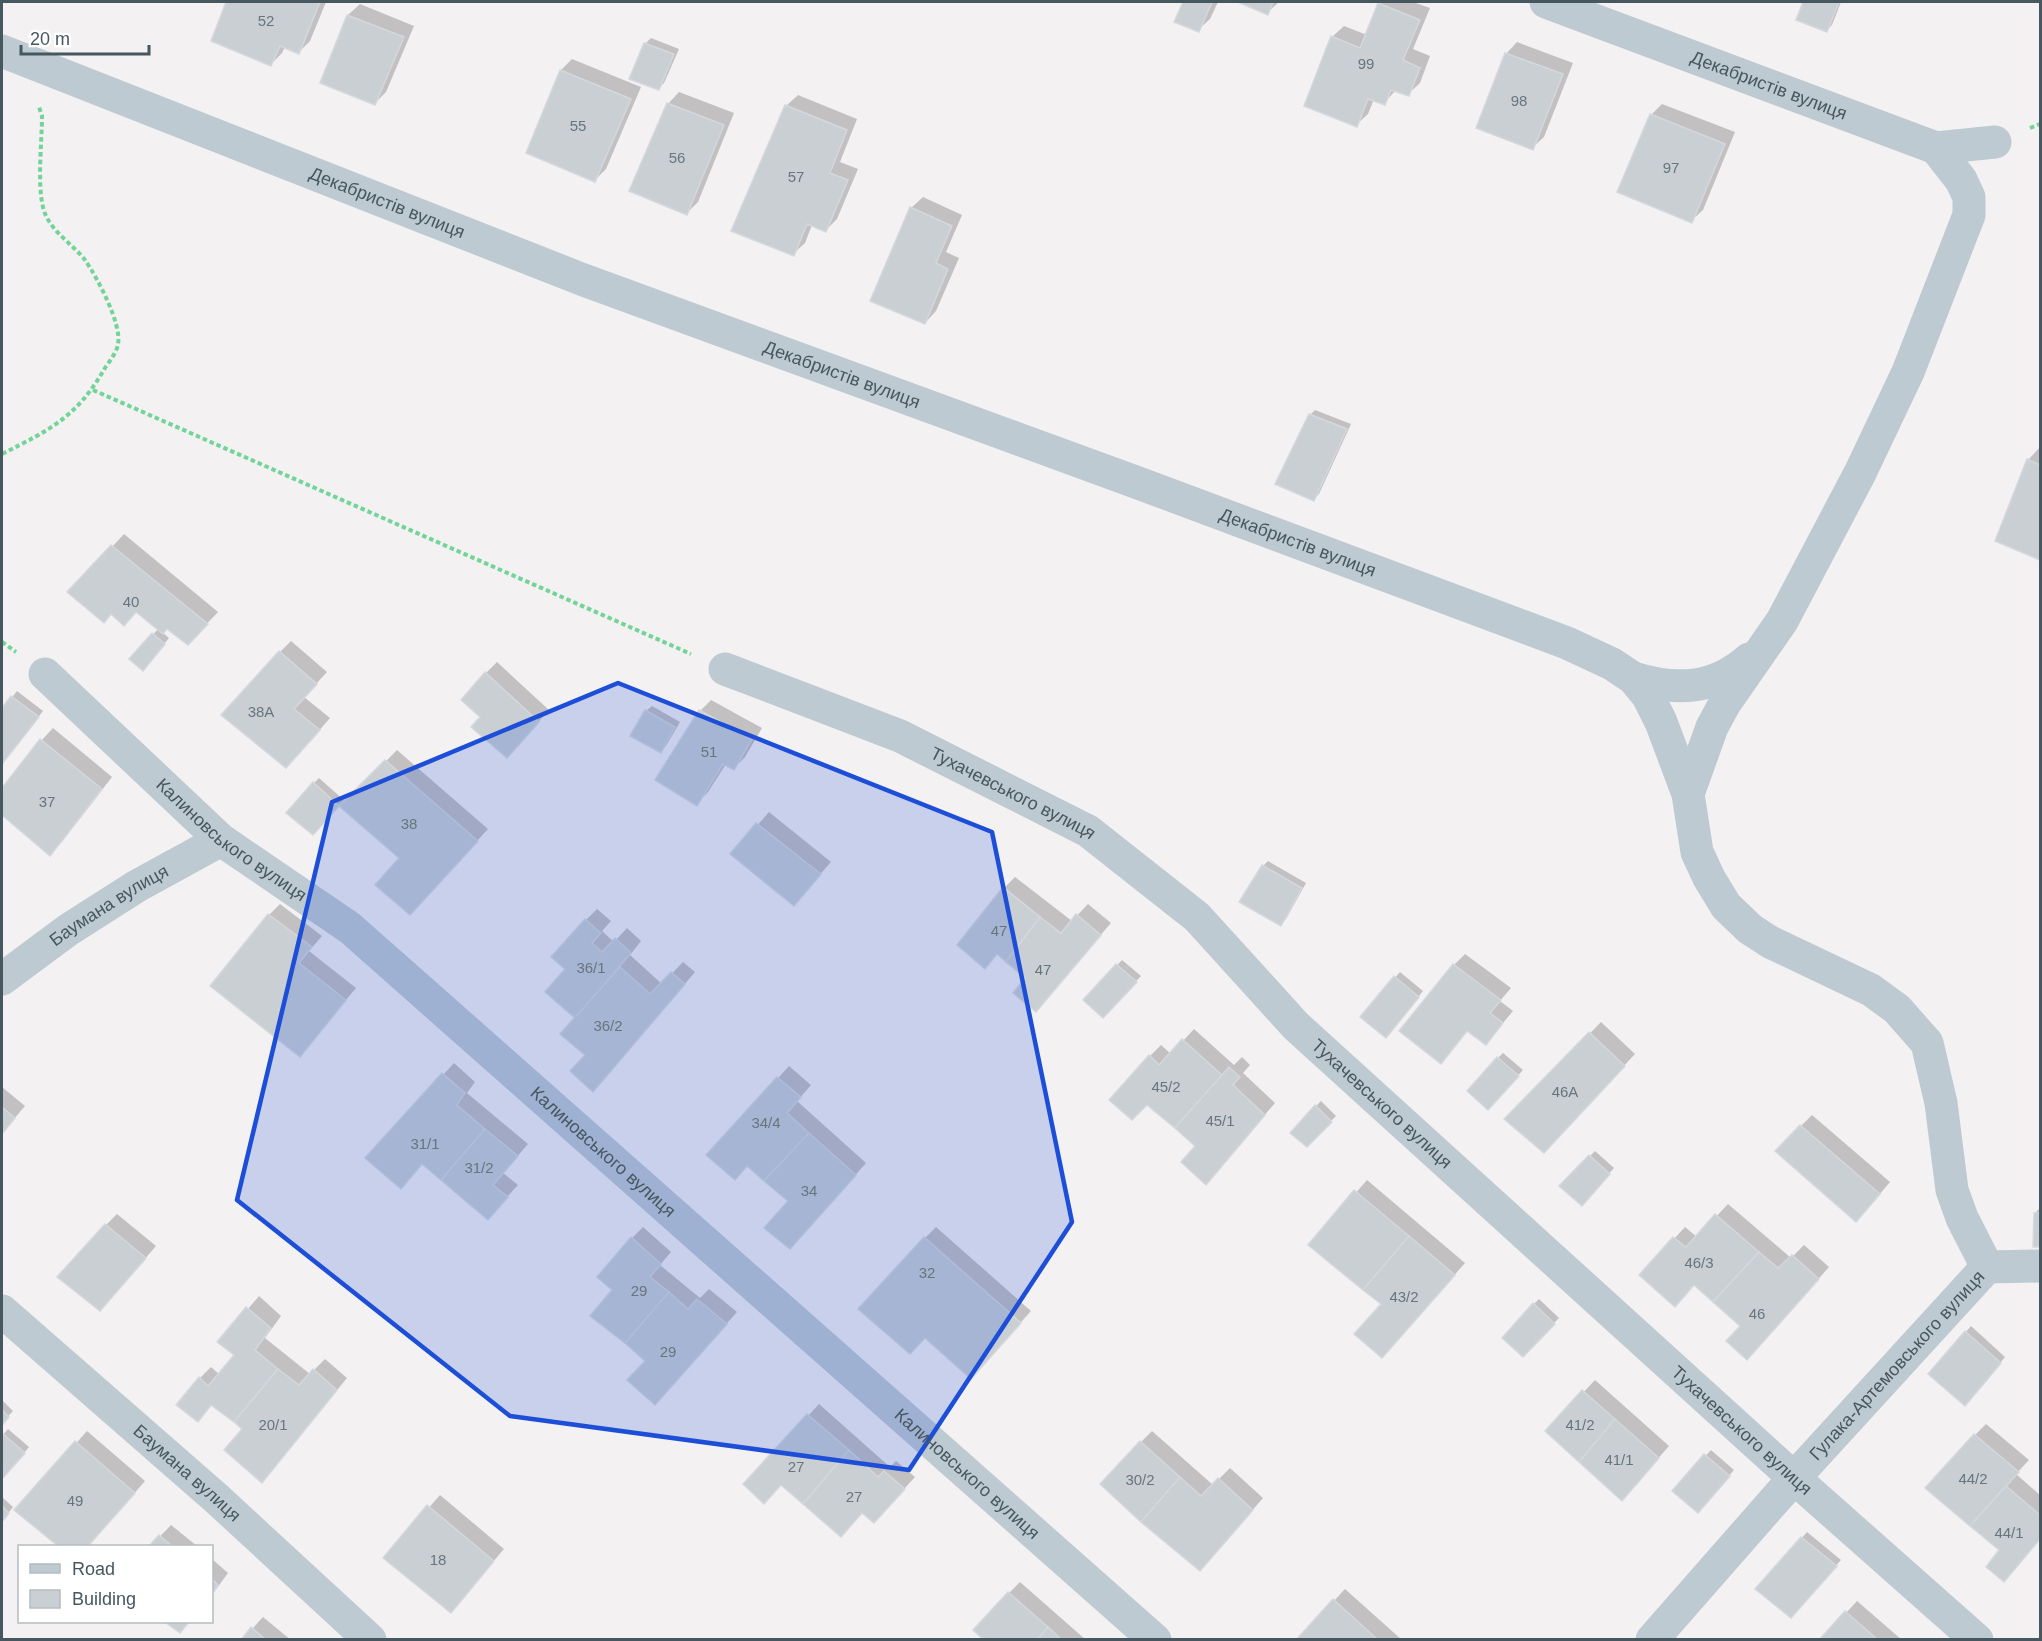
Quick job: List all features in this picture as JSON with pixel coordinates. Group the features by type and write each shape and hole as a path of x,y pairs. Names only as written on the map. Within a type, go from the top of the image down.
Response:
{"street":[{"name":"Декабристів вулиця","path":"1546,2 1936,148 1995,142"},
{"name":"Декабристів вулиця","path":"2,51 581,279 1567,643 1612,664 1633,678 1648,696 1661,722 1688,794 1697,852 1726,906 1750,929 1770,942 1870,990 1897,1010 1927,1043 1941,1103 1952,1190 1962,1218 1988,1267"},
{"path":"1688,794 1712,727 1804,581 1860,473 1908,372 1968,215 1970,197 1961,180 1936,148"},
{"path":"1633,678 1656,685 1695,686 1729,673 1747,662 1768,640"},
{"name":"Тухачевського вулиця","path":"725,669 900,736 1088,831 1197,917 1296,1026 1794,1478 1977,1640"},
{"name":"Калиновського вулиця","path":"45,674 221,840 350,928 1155,1640"},
{"name":"Баумана вулиця","path":"2,979 68,930 136,886 221,840"},
{"name":"Гулака-Артемовського вулиця","path":"1652,1640 1794,1478 1988,1267 2040,1266"},
{"name":"Баумана вулиця","path":"2,1311 216,1498 370,1640"}],"path":[{"path":"2,454 69,415 93,390 118,345 114,318 103,291 84,260 59,236 43,209 42,116 34,98"},
{"path":"93,390 725,669"}],"highlighted area":[{"path":"618,683 992,832 1072,1222 909,1470 510,1416 237,1200 332,802"}],"building":[{"path":"226,2 320,2 299,54 280,46 271,66 211,41"},
{"path":"1183,2 1212,2 1199,32 1174,22"},
{"path":"1238,2 1273,2 1268,15"},
{"path":"1803,2 1839,2 1827,32 1796,20"},
{"path":"1378,3 1420,20 1403,60 1420,68 1409,96 1391,90 1385,105 1368,99 1357,127 1304,106 1331,36 1360,48"},
{"path":"347,15 404,37 375,105 320,83"},
{"path":"644,43 674,54 659,90 629,79"},
{"path":"1505,53 1563,74 1533,150 1476,128"},
{"path":"560,70 631,99 595,182 526,153"},
{"path":"667,103 724,125 687,215 629,191"},
{"path":"785,105 847,130 830,173 848,180 826,232 807,224 794,256 731,231"},
{"path":"1650,114 1725,144 1692,223 1617,192"},
{"path":"910,207 952,226 936,263 948,269 925,324 870,301"},
{"path":"1309,414 1347,429 1314,501 1275,484"},
{"path":"2027,459 2040,465 2040,560 1995,541"},
{"path":"111,545 208,624 188,645 167,629 163,634 136,612 124,626 111,614 104,623 67,592"},
{"path":"152,633 165,644 143,671 129,659"},
{"path":"279,651 317,684 294,709 320,730 286,768 221,715"},
{"path":"485,672 539,722 507,758 471,727 480,717 461,700"},
{"path":"11,696 39,717 2,764 2,708"},
{"path":"645,710 675,727 661,753 630,736"},
{"path":"699,710 752,739 734,770 723,764 697,806 655,780"},
{"path":"40,739 102,789 50,856 2,815 2,788"},
{"path":"385,760 478,841 410,915 375,885 399,858 339,806"},
{"path":"313,782 339,806 313,835 286,813"},
{"path":"756,823 821,874 794,906 730,854"},
{"path":"1262,865 1302,888 1281,926 1239,902"},
{"path":"1003,887 1040,917 1006,962 997,954 985,969 957,945"},
{"path":"268,914 312,947 299,963 346,1000 300,1057 210,986"},
{"path":"1076,914 1101,935 1036,1012 1013,993 1025,978 1006,962 1040,917 1061,933"},
{"path":"585,919 601,933 592,943 602,952 615,938 631,953 575,1018 545,992 565,969 551,957"},
{"path":"1116,964 1137,982 1103,1018 1083,1000"},
{"path":"1453,964 1501,1000 1490,1013 1503,1023 1486,1045 1467,1031 1441,1064 1399,1031"},
{"path":"620,967 650,994 671,972 685,984 593,1092 570,1071 585,1055 560,1034"},
{"path":"1394,976 1419,997 1386,1038 1360,1017"},
{"path":"1589,1032 1625,1066 1544,1153 1504,1119"},
{"path":"1182,1039 1222,1075 1175,1128 1147,1105 1132,1120 1109,1100 1149,1055 1159,1065"},
{"path":"1497,1057 1519,1076 1488,1110 1467,1091"},
{"path":"1229,1067 1240,1077 1233,1085 1265,1115 1206,1185 1181,1162 1195,1146 1175,1128"},
{"path":"442,1073 465,1093 457,1105 485,1129 441,1180 422,1164 401,1189 365,1158"},
{"path":"777,1077 801,1097 787,1113 809,1133 764,1181 747,1166 735,1180 706,1155"},
{"path":"1315,1105 1332,1122 1307,1147 1290,1133"},
{"path":"2,1107 15,1118 2,1134"},
{"path":"1800,1125 1880,1194 1856,1222 1775,1151"},
{"path":"485,1129 518,1156 493,1185 508,1197 488,1220 441,1180"},
{"path":"809,1133 856,1175 790,1249 764,1228 788,1201 764,1181"},
{"path":"1589,1155 1610,1174 1582,1206 1559,1186"},
{"path":"1354,1190 1409,1236 1363,1290 1308,1245"},
{"path":"2034,1213 2040,1213 2040,1247 2033,1247"},
{"path":"1715,1214 1759,1252 1713,1302 1694,1285 1675,1307 1639,1275 1673,1237 1686,1247"},
{"path":"105,1224 146,1258 100,1311 57,1277"},
{"path":"1409,1236 1455,1275 1382,1358 1354,1334 1381,1304 1363,1290"},
{"path":"631,1237 661,1264 650,1277 669,1292 625,1343 590,1316 612,1290 597,1277"},
{"path":"924,1237 1021,1323 971,1379 925,1338 910,1354 858,1309"},
{"path":"1759,1252 1778,1268 1792,1255 1819,1279 1747,1360 1726,1341 1740,1326 1713,1302"},
{"path":"669,1292 688,1309 697,1299 727,1324 655,1405 627,1380 645,1361 625,1343"},
{"path":"1533,1303 1555,1324 1523,1357 1502,1338"},
{"path":"246,1307 271,1328 255,1350 278,1369 234,1422 211,1405 198,1422 176,1405 199,1377 208,1386 234,1355 217,1342"},
{"path":"1965,1331 2001,1363 1965,1406 1928,1374"},
{"path":"278,1369 299,1385 313,1369 337,1390 262,1483 224,1450 242,1429 234,1422"},
{"path":"1582,1390 1615,1419 1579,1462 1545,1431"},
{"path":"2,1410 9,1417 2,1425"},
{"path":"807,1414 849,1450 803,1504 781,1485 764,1504 743,1484"},
{"path":"1615,1419 1659,1458 1622,1501 1579,1462"},
{"path":"2,1433 25,1453 2,1479"},
{"path":"1974,1434 2019,1472 1970,1526 1925,1488"},
{"path":"75,1441 135,1493 89,1545 57,1545 14,1510"},
{"path":"1140,1441 1180,1477 1141,1522 1100,1484"},
{"path":"849,1450 878,1477 884,1471 905,1489 874,1523 862,1513 841,1537 803,1504"},
{"path":"1704,1454 1730,1476 1698,1513 1672,1491"},
{"path":"1180,1477 1201,1496 1218,1478 1253,1510 1200,1571 1141,1522"},
{"path":"2006,1486 2040,1515 2040,1539 2004,1582 1986,1567 1999,1550 1970,1526"},
{"path":"427,1505 494,1561 451,1613 383,1558"},
{"path":"2,1506 9,1513 2,1522"},
{"path":"159,1535 171,1545 150,1545"},
{"path":"1801,1537 1837,1566 1791,1618 1755,1589"},
{"path":"213,1580 218,1585 213,1592"},
{"path":"1008,1592 1048,1627 1037,1640 984,1640 973,1630"},
{"path":"1333,1599 1378,1640 1296,1640"},
{"path":"1845,1611 1878,1640 1819,1640"},
{"path":"166,1623 188,1623 180,1633"},
{"path":"251,1627 266,1640 241,1640"},
{"path":"1048,1627 1062,1640 1037,1640"}]}
